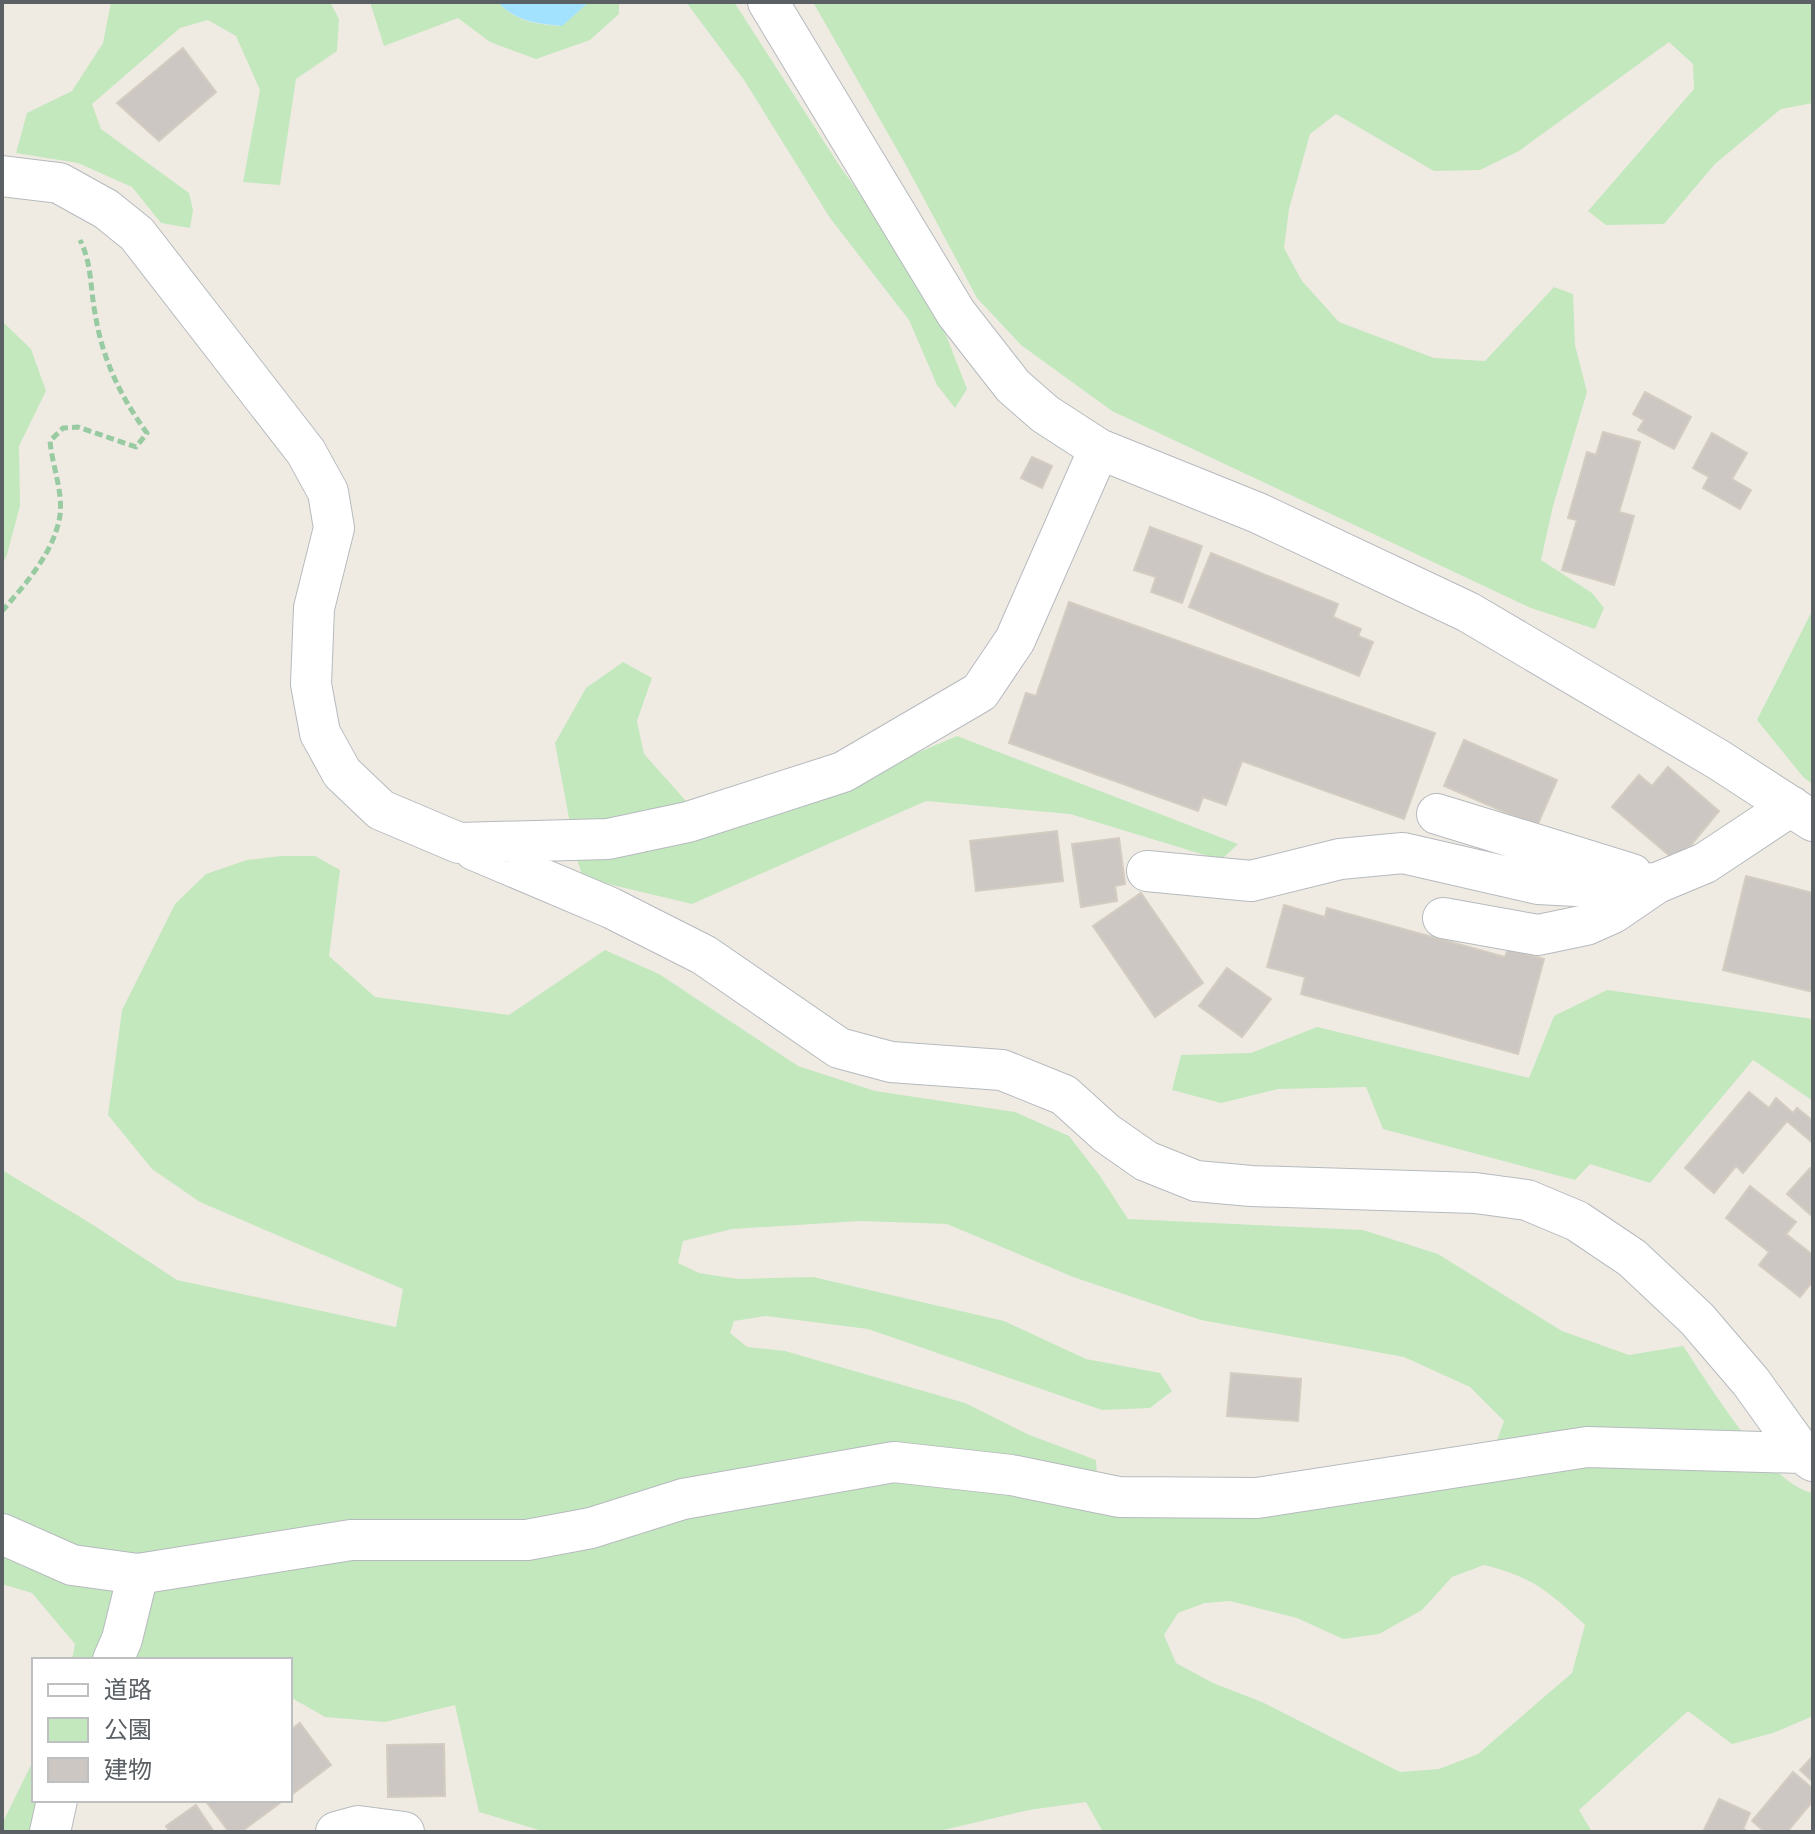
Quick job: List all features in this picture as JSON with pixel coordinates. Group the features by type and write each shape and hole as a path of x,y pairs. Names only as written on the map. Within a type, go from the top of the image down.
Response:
{"street":[{"path":"768,2 956,313 1013,386 1045,414 1099,449 1258,513 1468,612 1719,760 1802,814"},
{"path":"2,176 59,183 106,209 137,234 306,452 328,492 334,528 314,608 311,684 320,733 342,773 381,810 611,908 704,955 839,1048 891,1062 1002,1070 1064,1095 1106,1133 1146,1161 1196,1181 1251,1186 1475,1193 1527,1200 1577,1221 1632,1258 1697,1319 1751,1382 1807,1457"},
{"path":"459,843 608,839 688,822 843,772 980,692 1015,640 1099,449"},
{"path":"1437,814 1657,883"},
{"path":"1443,918 1538,935 1586,925 1613,913 1657,883 1705,863 1802,814"},
{"path":"1147,871 1251,881 1340,859 1403,853 1538,884 1596,887 1657,883"},
{"path":"2,1534 72,1565 138,1574 351,1540 527,1540 591,1528 683,1499 894,1462 1011,1475 1119,1497 1257,1498 1587,1447 1807,1457"},
{"path":"114,1658 122,1639 138,1574"},
{"path":"50,1832 57,1802"},
{"path":"336,1832 358,1826 404,1832"}],"path":[{"path":"2,611 20,591 48,548 60,515 59,489 50,441 63,428 78,427 136,447 147,433 113,379 95,316 88,257 77,236"}],"green space":[{"path":"111,2 330,2 339,19 337,51 296,79 280,185 243,182 260,90 236,36 208,20 180,28 92,104 101,129 189,193 193,210 190,228 161,223 132,187 78,163 16,153 27,113 72,91 103,43"},
{"path":"370,2 498,2 519,18 561,26 589,2 619,2 619,14 590,40 536,59 490,42 458,18 384,46"},
{"path":"686,2 734,2 841,168 896,243 937,312 967,389 955,408 937,385 909,320 830,218 744,80"},
{"path":"813,2 1813,2 1813,103 1781,109 1715,164 1664,224 1606,225 1588,211 1694,89 1693,64 1669,42 1519,151 1480,170 1434,171 1336,114 1310,134 1289,209 1284,248 1302,281 1339,322 1434,358 1485,361 1554,287 1573,294 1575,345 1587,392 1553,506 1541,560 1592,593 1604,608 1595,629 1531,608 1112,411 1021,345 977,298"},
{"path":"2,321 31,349 46,391 19,446 20,506 2,563"},
{"path":"1813,609 1813,784 1804,778 1757,720"},
{"path":"623,662 652,678 637,721 644,754 713,831 778,812 957,736 1238,844 1221,860 1070,814 926,801 692,904 583,878 555,743 586,688"},
{"path":"281,856 315,856 340,870 329,956 375,997 509,1015 605,950 659,974 798,1066 875,1091 1015,1112 1069,1136 1128,1219 1363,1230 1438,1254 1562,1331 1629,1355 1683,1346 1759,1453 1796,1486 1813,1493 1813,1716 1773,1733 1732,1744 1688,1711 1579,1810 1592,1832 1103,1832 1086,1802 1029,1810 935,1832 546,1832 479,1812 455,1705 385,1722 325,1717 292,1698 292,1658 72,1658 75,1644 32,1593 2,1584 2,1170 177,1280 396,1327 403,1289 200,1202 152,1169 108,1115 122,1010 175,904 206,874 247,860","holes":["860,1221 947,1224 1073,1277 1201,1320 1404,1357 1470,1387 1504,1421 1483,1479 1099,1506 1096,1460 1027,1434 965,1403 785,1351 747,1347 730,1333 734,1321 766,1316 868,1329 1102,1410 1150,1408 1172,1391 1160,1373 1086,1359 1004,1321 813,1277 738,1279 699,1273 678,1263 683,1241 732,1229","1484,1565 1539,1587 1585,1625 1572,1673 1478,1754 1439,1769 1400,1772 1262,1702 1213,1683 1176,1663 1164,1635 1178,1613 1205,1603 1230,1601 1297,1618 1343,1639 1379,1634 1422,1610 1452,1577"]},
{"path":"1607,990 1813,1019 1813,1101 1753,1060 1650,1183 1590,1164 1575,1180 1383,1129 1366,1087 1278,1089 1221,1103 1172,1090 1181,1055 1251,1053 1317,1027 1529,1078 1554,1016"},
{"path":"32,1763 32,1802 45,1802 30,1832 2,1832 2,1824"}],"water":[{"path":"498,2 589,2 562,26 519,18"}],"building":[{"path":"183,48 216,92 159,141 117,103"},
{"path":"1645,392 1691,417 1674,449 1638,430 1644,420 1633,414"},
{"path":"1603,432 1640,442 1619,512 1634,516 1614,585 1562,570 1577,520 1568,518 1587,452 1596,455"},
{"path":"1712,433 1747,453 1732,479 1751,490 1740,509 1703,488 1709,477 1693,468"},
{"path":"1032,457 1052,466 1042,488 1021,478"},
{"path":"1150,527 1202,546 1182,603 1151,592 1156,577 1134,570"},
{"path":"1211,553 1338,604 1333,617 1361,629 1358,636 1373,642 1359,676 1189,607"},
{"path":"1069,602 1435,733 1404,819 1242,761 1226,805 1203,797 1198,811 1009,743 1026,693 1036,696"},
{"path":"1464,740 1557,780 1537,826 1444,786"},
{"path":"1668,767 1719,811 1677,862 1612,807 1639,775 1652,786"},
{"path":"1057,831 1063,881 976,891 970,841"},
{"path":"1119,838 1125,884 1115,886 1117,901 1081,907 1072,844"},
{"path":"1746,876 1813,893 1813,992 1723,970"},
{"path":"1141,893 1203,983 1155,1017 1093,926"},
{"path":"1284,905 1325,917 1327,908 1505,957 1508,949 1544,959 1518,1054 1301,994 1305,977 1267,967"},
{"path":"1227,968 1271,999 1242,1037 1199,1006"},
{"path":"1749,1092 1769,1108 1776,1098 1793,1113 1797,1108 1813,1121 1813,1143 1787,1121 1743,1173 1736,1166 1714,1193 1685,1168"},
{"path":"1810,1168 1813,1170 1813,1217 1787,1194"},
{"path":"1750,1186 1796,1222 1786,1234 1813,1255 1813,1281 1800,1297 1759,1265 1769,1252 1726,1218"},
{"path":"1231,1373 1301,1379 1298,1421 1227,1416"},
{"path":"300,1723 331,1765 292,1794 292,1729"},
{"path":"444,1744 445,1796 388,1797 387,1745"},
{"path":"1813,1756 1813,1782 1800,1770"},
{"path":"1793,1772 1813,1789 1813,1801 1787,1832 1765,1832 1752,1821"},
{"path":"1719,1799 1750,1813 1743,1829 1749,1832 1703,1832"},
{"path":"206,1802 281,1802 241,1832 229,1832"},
{"path":"196,1805 214,1832 170,1832 166,1826"}]}
